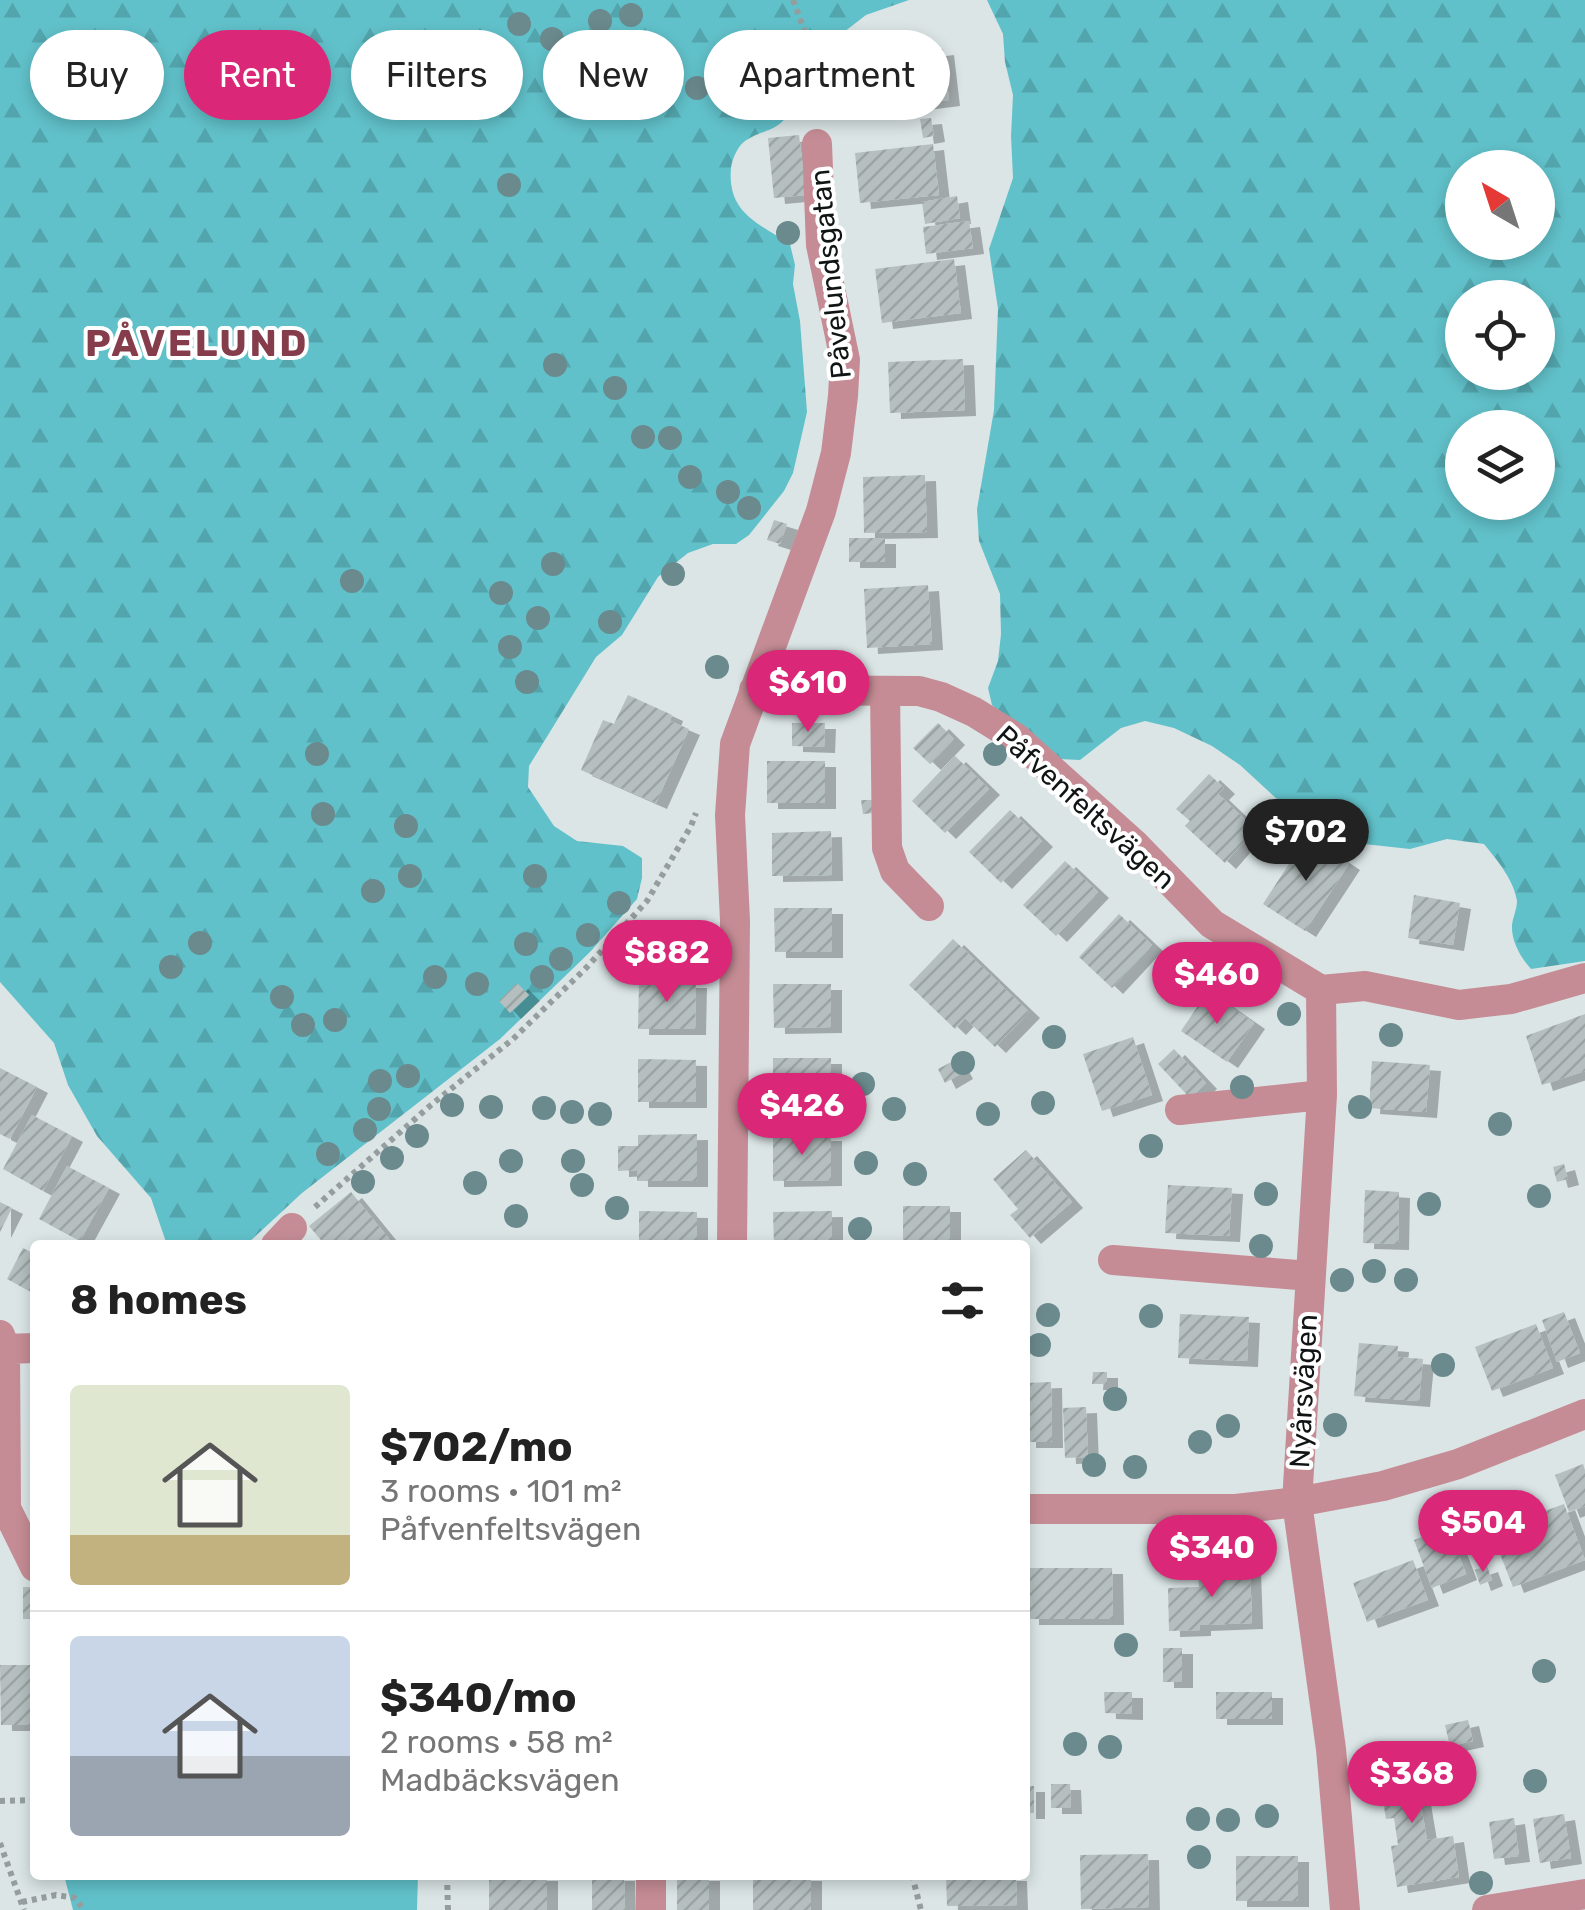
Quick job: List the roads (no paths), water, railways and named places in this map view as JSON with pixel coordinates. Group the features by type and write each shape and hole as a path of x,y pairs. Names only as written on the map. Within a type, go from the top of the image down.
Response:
{"street":[{"name":"Påvelundsgatan","path":"754,690 821,510 836,453 843,396 845,360 821,246 817,144"},
{"name":"Påfvenfeltsvägen","path":"754,690 920,692 941,697 996,724 1135,845 1212,924 1321,990"},
{"path":"732,1240 735,921 730,804 735,744 754,690"},
{"path":"884,691 886,848 895,872 929,906"},
{"path":"1321,990 1365,986 1459,1005 1511,999 1585,978"},
{"name":"Nyårsvägen","path":"1321,990 1322,1095 1297,1502 1331,1749 1345,1910"},
{"path":"1180,1110 1322,1095"},
{"path":"1114,1260 1310,1276"},
{"path":"13,1344 14,1508 30,1554"},
{"path":"1030,1509 1236,1509 1297,1502 1383,1486 1458,1464 1585,1414"},
{"path":"651,1880 651,1910"},
{"path":"1487,1910 1585,1894"}],"district":[{"name":"PÅVELUND","path":"197,343"}]}
